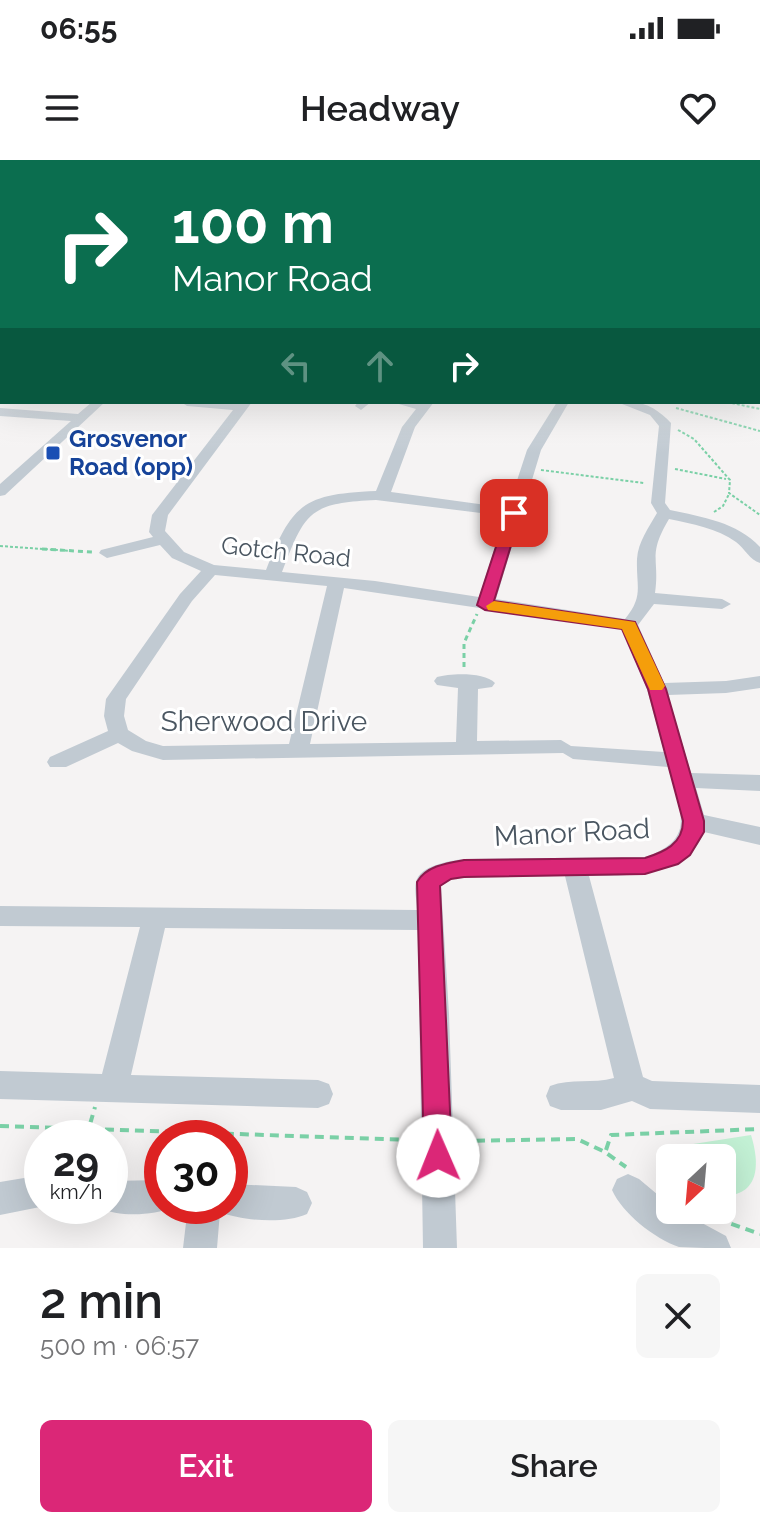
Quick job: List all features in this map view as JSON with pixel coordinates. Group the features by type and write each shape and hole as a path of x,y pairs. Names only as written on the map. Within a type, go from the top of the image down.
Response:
{"street":[{"path":"0,492 97,404"},
{"path":"164,539 157,532 160,515 244,404"},
{"path":"382,496 404,438 426,404"},
{"path":"485,605 534,450 562,404"},
{"path":"628,404 654,412 676,408"},
{"path":"0,412 83,418"},
{"path":"654,412 666,426 658,503 665,513 735,535 760,558"},
{"path":"272,575 296,520 305,511 332,498 382,496 514,513"},
{"path":"629,625 645,606 645,557 651,536 665,513"},
{"path":"107,553 164,539"},
{"name":"Gotch Road","path":"164,539 178,555 211,570 337,582 629,625"},
{"name":"Sherwood Drive","path":"211,570 186,598 116,699 114,716 119,734 139,746 163,753 466,748 567,750 760,783"},
{"path":"298,750 337,582"},
{"path":"647,598 722,604"},
{"name":"Manor Road","path":"440,1248 435,1014 428,882 446,871 464,868 645,866 670,858 682,850 694,832 694,821 657,689 629,625"},
{"path":"444,681 476,683 466,748"},
{"path":"657,689 726,687 760,682"},
{"path":"58,762 119,734"},
{"path":"694,821 760,836"},
{"path":"575,868 627,1075 633,1087 650,1095 760,1099"},
{"path":"0,916 428,920"},
{"path":"108,1088 155,917"},
{"path":"0,1085 318,1094"},
{"path":"561,1096 601,1096 633,1087"},
{"path":"628,1179 661,1219 714,1248"},
{"path":"0,1199 24,1193"},
{"path":"248,1201 296,1203"},
{"path":"200,1248 202,1224"}],"path":[{"path":"736,404 760,409"},
{"path":"676,408 760,431"},
{"path":"666,426 689,433 715,470 730,480"},
{"path":"662,467 730,480"},
{"path":"529,469 660,485"},
{"path":"701,522 723,506 729,493 730,480"},
{"path":"729,493 760,515"},
{"path":"0,546 107,553"},
{"path":"476,683 464,674 464,643 485,605"},
{"path":"92,1120 108,1088"},
{"path":"0,1126 24,1126"},
{"path":"128,1129 438,1141 577,1139 605,1152 628,1179"},
{"path":"605,1152 611,1135 760,1129"},
{"path":"732,1224 760,1234"}],"green space":[{"path":"751,1135 756,1167 750,1184 736,1195 736,1144 693,1144"}],"slow traffic":[{"path":"494,606 629,625 656,686"}],"place":[{"name":"Grosvenor Road (opp)","path":"53,453"}],"route":[{"path":"438,1156 428,882 446,871 464,868 645,866 670,858 682,850 694,832 694,821 657,689 629,625 485,605 514,513"}]}
